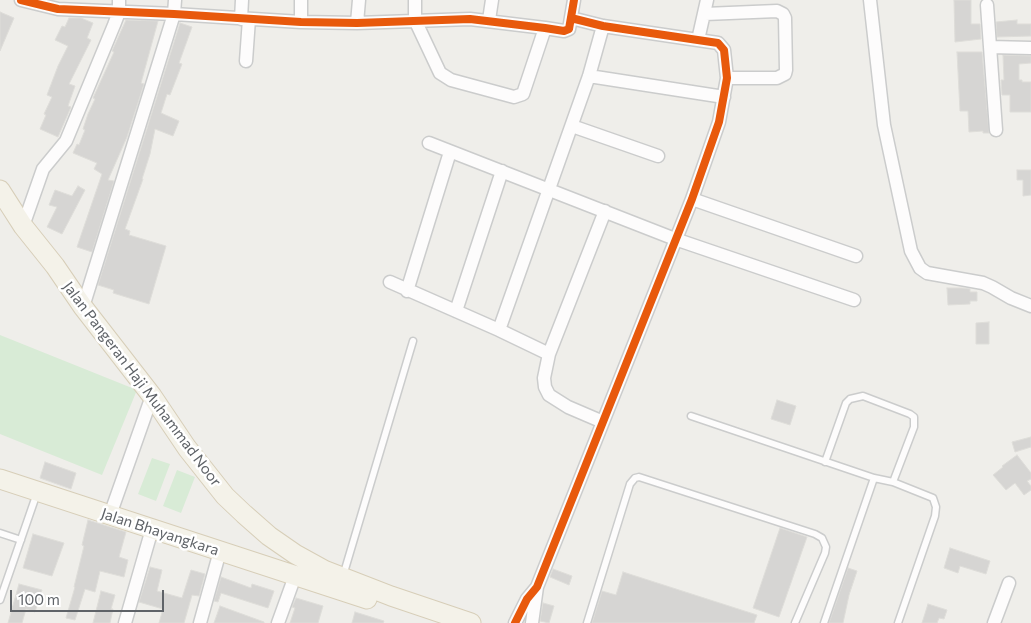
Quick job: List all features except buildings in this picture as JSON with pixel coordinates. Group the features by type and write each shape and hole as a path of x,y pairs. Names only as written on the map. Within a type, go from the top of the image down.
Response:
{"main road":[{"name":"Jalan Pangeran Haji Muhammad Noor","path":"0,190 23,226 55,266 83,308 152,396 205,472 225,496 244,514 269,536 295,554 324,570 391,596 471,623"},
{"name":"Jalan Bhayangkara","path":"0,479 320,585 443,623"}],"street":[{"path":"21,0 58,5 119,6 174,14 301,22 357,23 446,19 489,20 566,32 569,29 574,0"},
{"path":"83,308 174,14 175,0"},
{"path":"242,0 245,19 246,61"},
{"path":"301,0 301,22"},
{"path":"357,23 359,0"},
{"path":"415,0 415,20 436,68 444,77 514,98 523,94 545,28"},
{"path":"489,20 492,0"},
{"path":"698,40 707,0"},
{"path":"870,0 884,124 911,251 920,268 927,273 983,283 1031,306"},
{"path":"987,5 996,130"},
{"path":"23,226 43,169 66,141 119,6"},
{"path":"705,14 777,11 783,14 785,18 785,74 777,78 727,78"},
{"path":"532,623 537,587 692,199 720,122 727,78 725,55 722,46 718,43 603,26 571,18"},
{"path":"499,330 590,76 603,26"},
{"path":"990,48 1031,48"},
{"path":"590,76 724,97"},
{"path":"572,126 658,156"},
{"path":"429,143 675,239 854,300"},
{"path":"407,291 450,152"},
{"path":"456,311 502,171"},
{"path":"692,199 856,256"},
{"path":"603,422 568,407 550,395 545,388 544,378 550,354 605,211"},
{"path":"390,282 550,354"},
{"path":"110,515 152,396"},
{"path":"125,623 152,529"},
{"path":"200,623 220,551"},
{"path":"278,623 295,576"},
{"path":"994,623 1009,583"},
{"path":"515,623 527,599 537,587"}],"lane":[{"path":"343,578 413,341"},
{"path":"825,462 846,403 850,398 863,396 914,417 914,427 893,482"},
{"path":"691,416 825,462 874,478 893,482 933,498 936,507 935,516 898,623"},
{"path":"587,623 630,484 635,478 639,477 815,534 822,538 826,547 825,552 795,623"},
{"path":"824,623 874,478"},
{"path":"0,600 38,492"},
{"path":"0,533 21,540"}],"green space":[{"path":"0,335 137,390 102,475 0,434"},
{"path":"152,458 170,464 156,501 138,494"},
{"path":"177,470 195,477 181,513 163,506"}],"cycle path":[{"path":"21,0 58,9 301,22 357,23 470,19 564,31 569,29 574,0"},
{"path":"515,623 527,599 537,587 692,199 719,122 727,78 724,50 718,43 603,26 571,18"}]}
